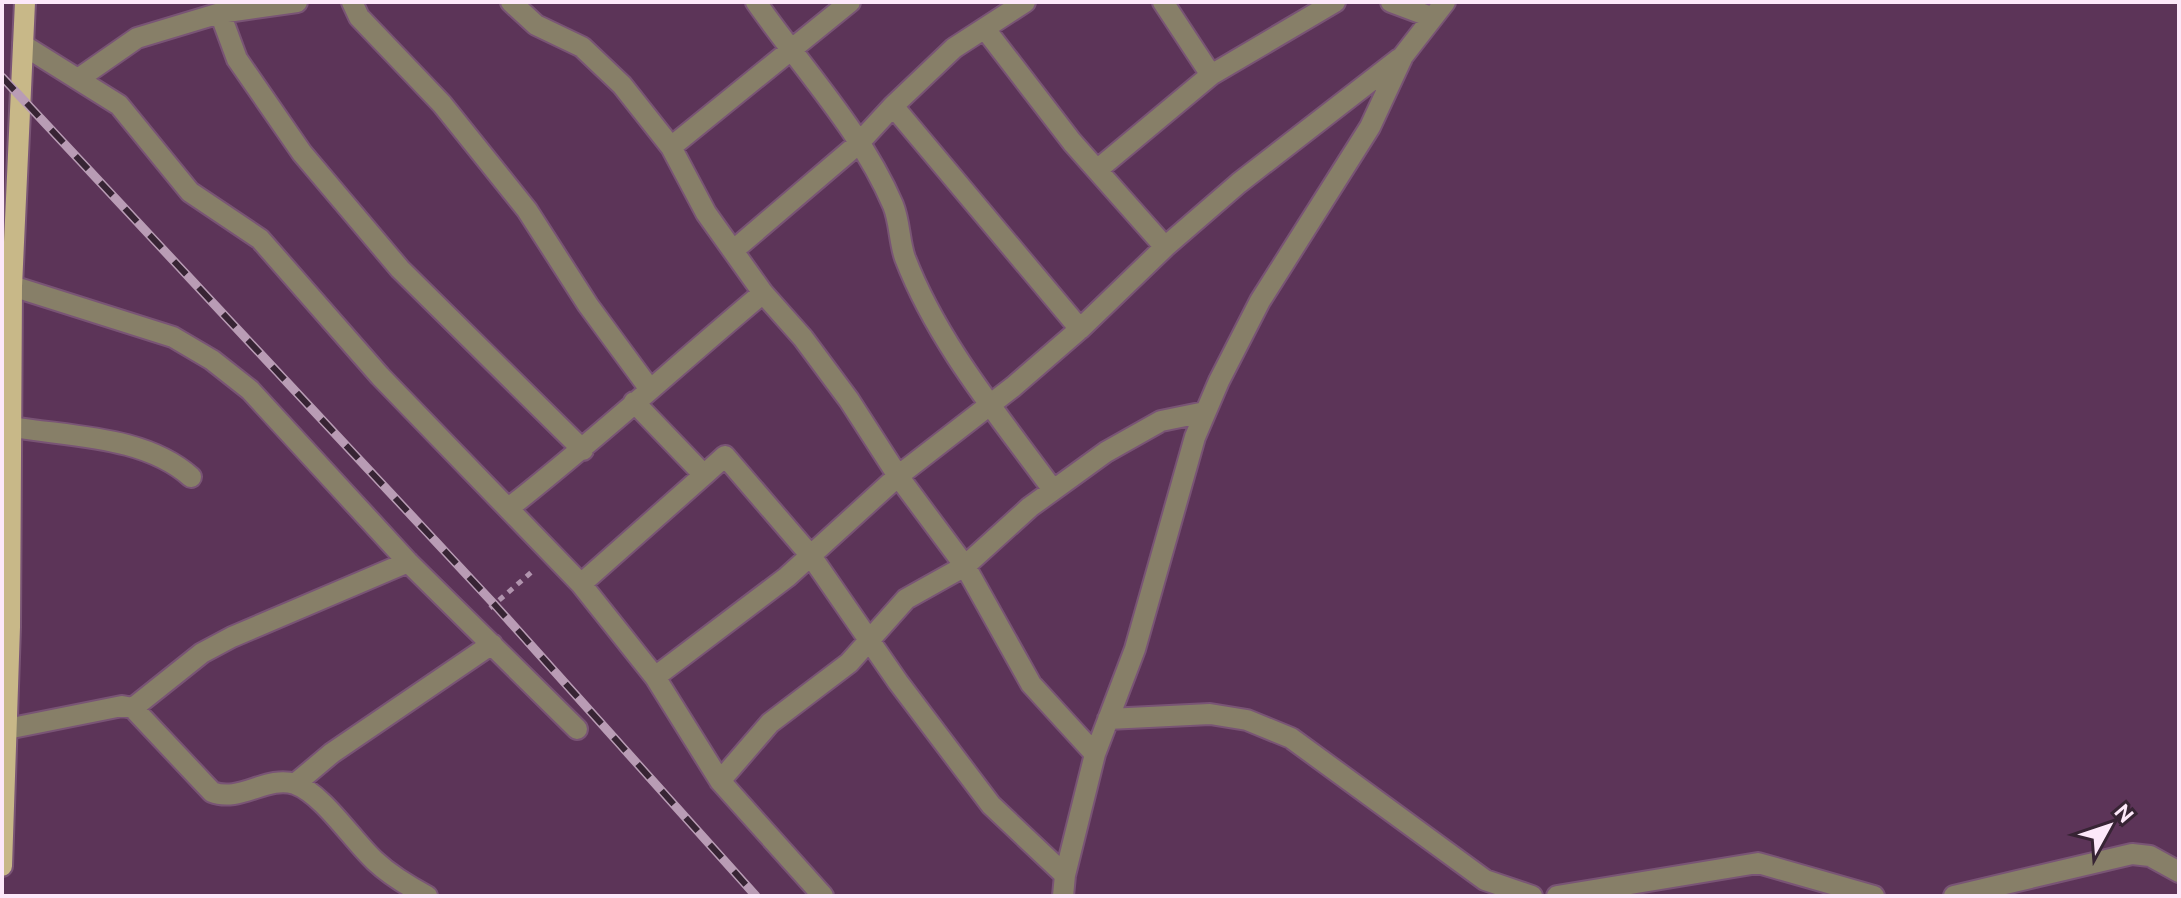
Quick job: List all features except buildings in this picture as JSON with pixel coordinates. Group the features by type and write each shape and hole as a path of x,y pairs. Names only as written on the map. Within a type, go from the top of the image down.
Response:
{"main road":[{"path":"2,866 13,427 7,280 25,2"}],"street":[{"path":"78,79 137,38 220,13 297,2"},
{"path":"352,2 359,17 442,104 527,210 642,395 704,475"},
{"path":"511,2 536,25 582,47 622,85 671,147 706,213 735,249 763,293 840,388 898,476 965,566 1031,684 1095,754"},
{"path":"756,2 792,48 858,144 893,206 905,257 935,320 1053,490"},
{"path":"671,147 850,2"},
{"path":"735,249 858,144 954,48 1025,2"},
{"path":"1163,2 1211,75"},
{"path":"1097,170 1211,75 1335,2"},
{"path":"1064,886 1095,754 1135,649 1195,437 1205,412 1260,301 1370,127 1403,56 1438,10 1391,2"},
{"path":"220,13 237,59 302,153 400,269 583,450"},
{"path":"985,29 1097,170 1165,247"},
{"path":"23,45 119,105 190,192 260,239 380,376 510,507 581,584 655,677 720,781 823,896"},
{"path":"655,677 811,556 898,476 991,404 1080,329 1165,247 1239,183 1403,56"},
{"path":"893,106 1080,329"},
{"path":"7,280 173,337 212,360 250,390 408,562 577,729"},
{"path":"510,507 583,450 642,395 763,293"},
{"path":"720,781 770,723 849,663 906,599 965,566 1053,490 1106,452 1161,421 1205,412"},
{"path":"13,427 147,449 176,464 191,477"},
{"path":"581,584 725,456 811,556 991,805 1064,886"},
{"path":"133,708 202,653 232,637 408,562"},
{"path":"295,784 332,753 492,644"},
{"path":"7,729 122,706 133,708 212,792 225,797 280,782 295,784 310,792 398,881 427,896"},
{"path":"1108,719 1210,714 1247,720 1291,738 1485,880 1532,896"},
{"path":"1954,896 2132,854 2150,856 2179,872"},
{"path":"1557,896 1758,863 1874,896"}],"path":[{"path":"471,624 552,553"}],"railway":[{"path":"2,77 494,604 756,896"}]}
